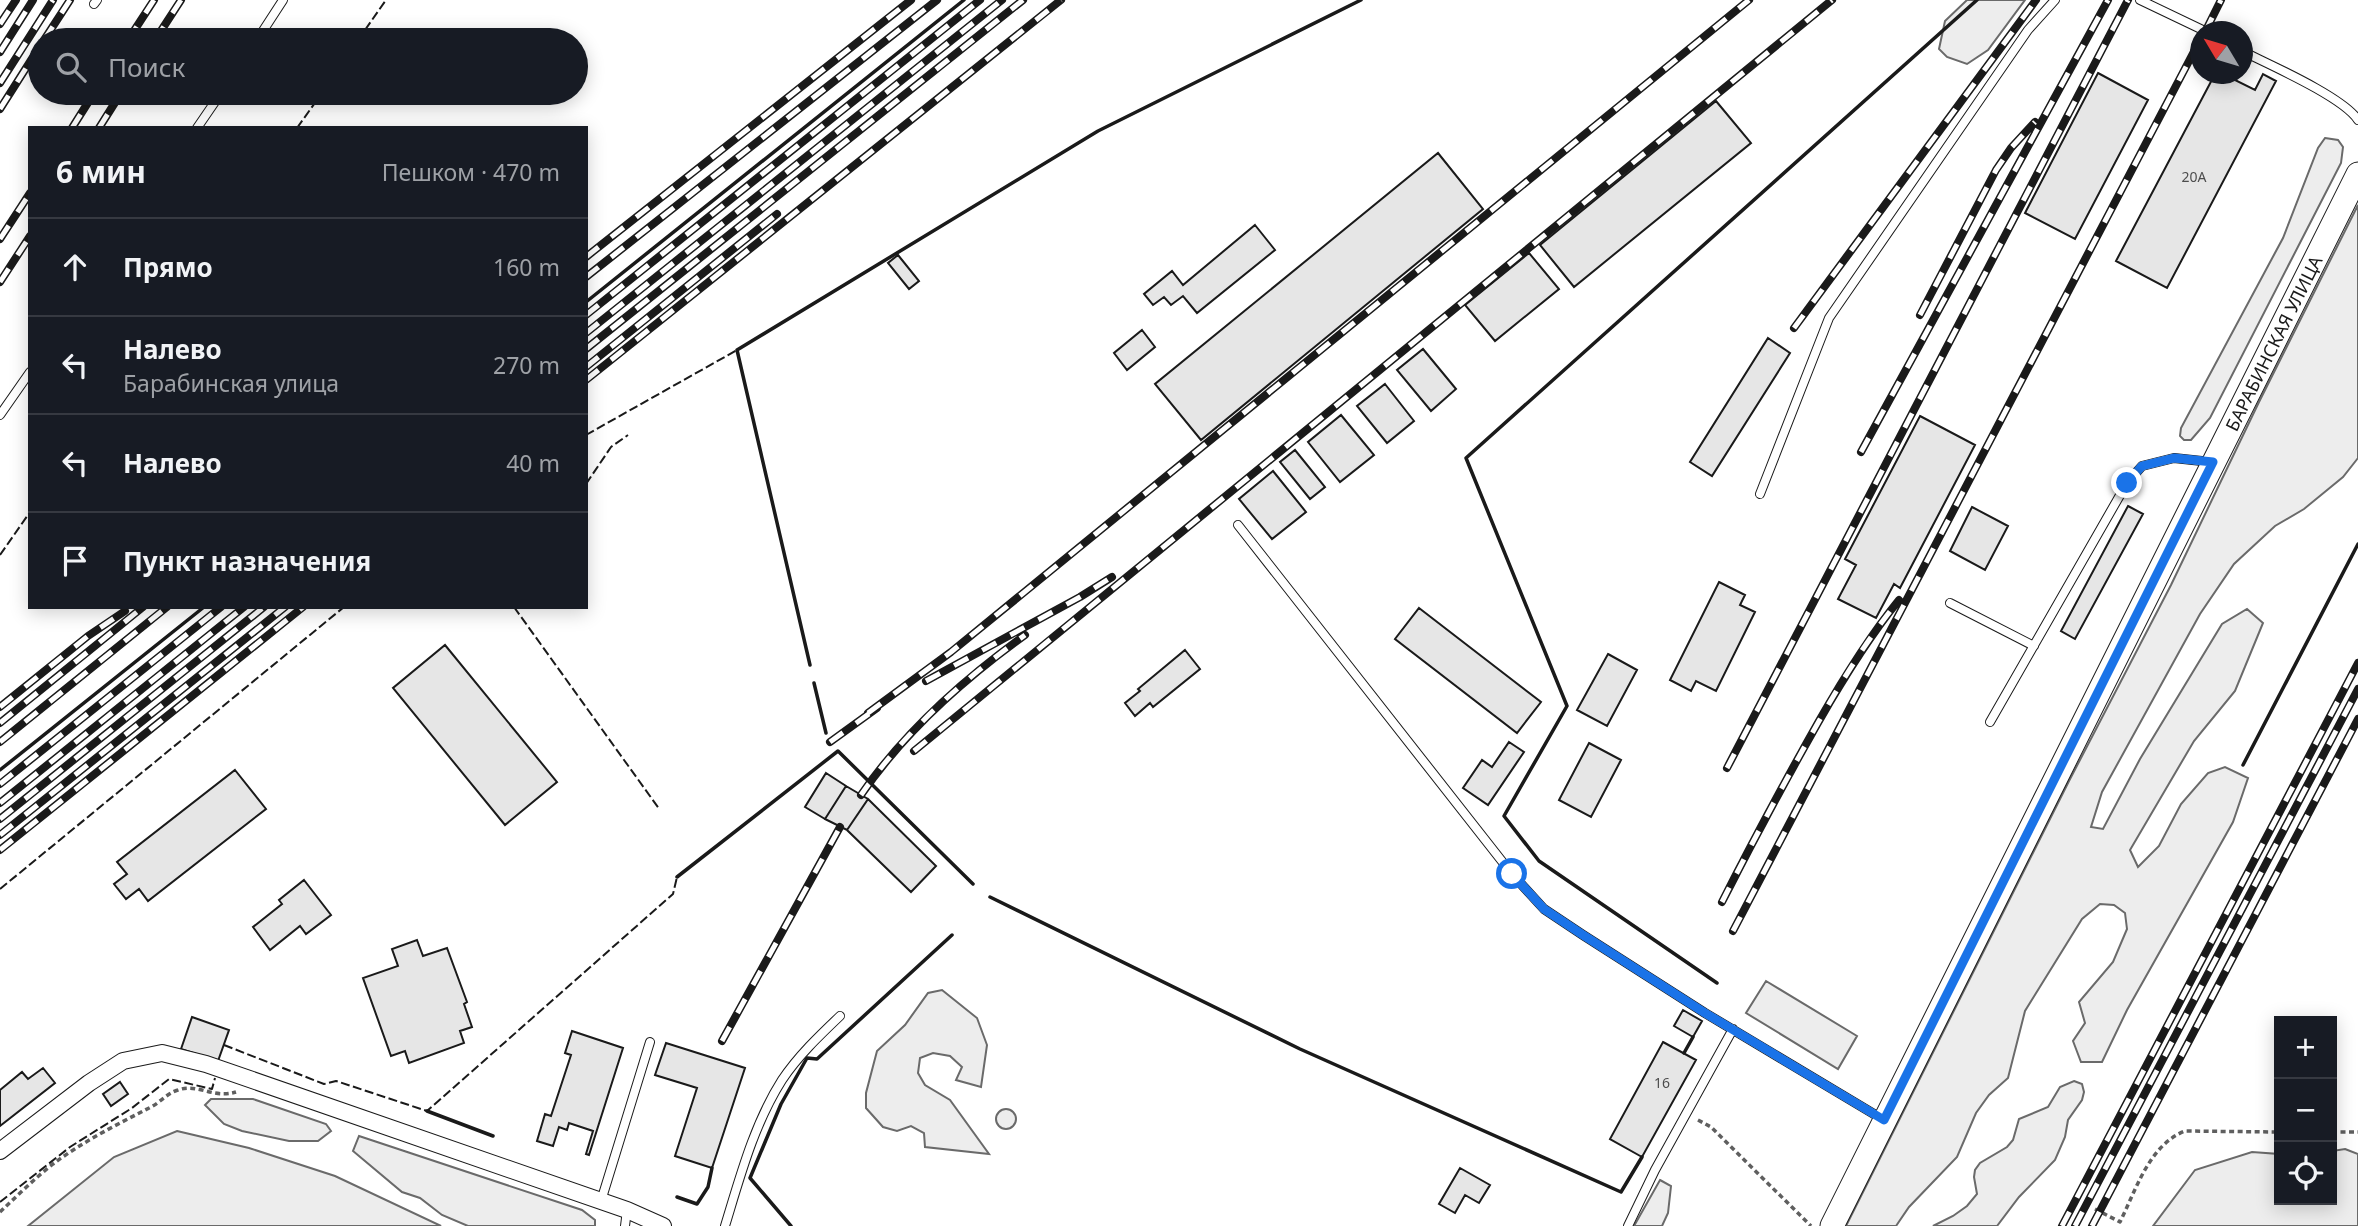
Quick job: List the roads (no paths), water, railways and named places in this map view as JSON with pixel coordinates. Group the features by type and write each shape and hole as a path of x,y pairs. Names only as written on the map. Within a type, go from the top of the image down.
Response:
{"main road":[{"name":"БАРАБИНСКАЯ УЛИЦА","path":"1832,1226 2358,174"}],"street":[{"path":"0,1151 89,1083 123,1061 162,1053 250,1078 601,1201 626,1218 663,1226"}],"lane":[{"path":"265,28 283,0"},
{"path":"1760,494 1829,318 2028,30 2055,0"},
{"path":"2140,0 2190,24"},
{"path":"2253,57 2318,90 2352,111 2358,120"},
{"path":"198,126 213,105"},
{"path":"0,415 28,375"},
{"path":"1990,722 2127,483 2142,466 2174,458 2213,462"},
{"path":"1238,526 1512,874 1544,909 1627,964 1884,1120"},
{"path":"1950,603 2034,646"},
{"path":"725,1226 763,1115 783,1080 806,1049 840,1016"},
{"path":"1628,1226 1733,1029"},
{"path":"601,1201 650,1042"}],"railway":[{"path":"0,24 16,0"},
{"path":"0,52 33,0"},
{"path":"35,28 53,0"},
{"path":"52,28 70,0"},
{"path":"136,28 154,0"},
{"path":"163,28 181,0"},
{"path":"588,255 911,0"},
{"path":"588,275 937,0"},
{"path":"588,313 980,0"},
{"path":"588,331 1002,0"},
{"path":"588,347 1023,0"},
{"path":"588,378 1061,0"},
{"path":"868,713 951,652 1749,0"},
{"path":"914,751 1832,0"},
{"path":"1794,328 2036,0"},
{"path":"1861,452 2108,0"},
{"path":"1727,768 2128,0"},
{"path":"2210,21 2221,0"},
{"path":"0,83 28,39"},
{"path":"1733,931 2190,59"},
{"path":"0,109 28,65"},
{"path":"73,126 86,105"},
{"path":"100,126 113,105"},
{"path":"1920,315 1996,170 2011,148 2035,122"},
{"path":"0,239 28,196"},
{"path":"588,365 777,214"},
{"path":"0,282 28,239"},
{"path":"926,681 1112,577"},
{"path":"1722,902 1828,705 1866,644 1899,600"},
{"path":"0,723 141,609"},
{"path":"0,742 165,609"},
{"path":"0,784 219,609"},
{"path":"0,803 242,609"},
{"path":"0,819 262,609"},
{"path":"0,835 282,609"},
{"path":"0,850 301,609"},
{"path":"0,707 88,636 125,611"},
{"path":"861,795 896,750 936,708 1025,635"},
{"path":"2062,1226 2358,663"},
{"path":"2075,1226 2358,689"},
{"path":"830,742 877,708"},
{"path":"2092,1226 2358,719"},
{"path":"722,1041 840,827"}]}
